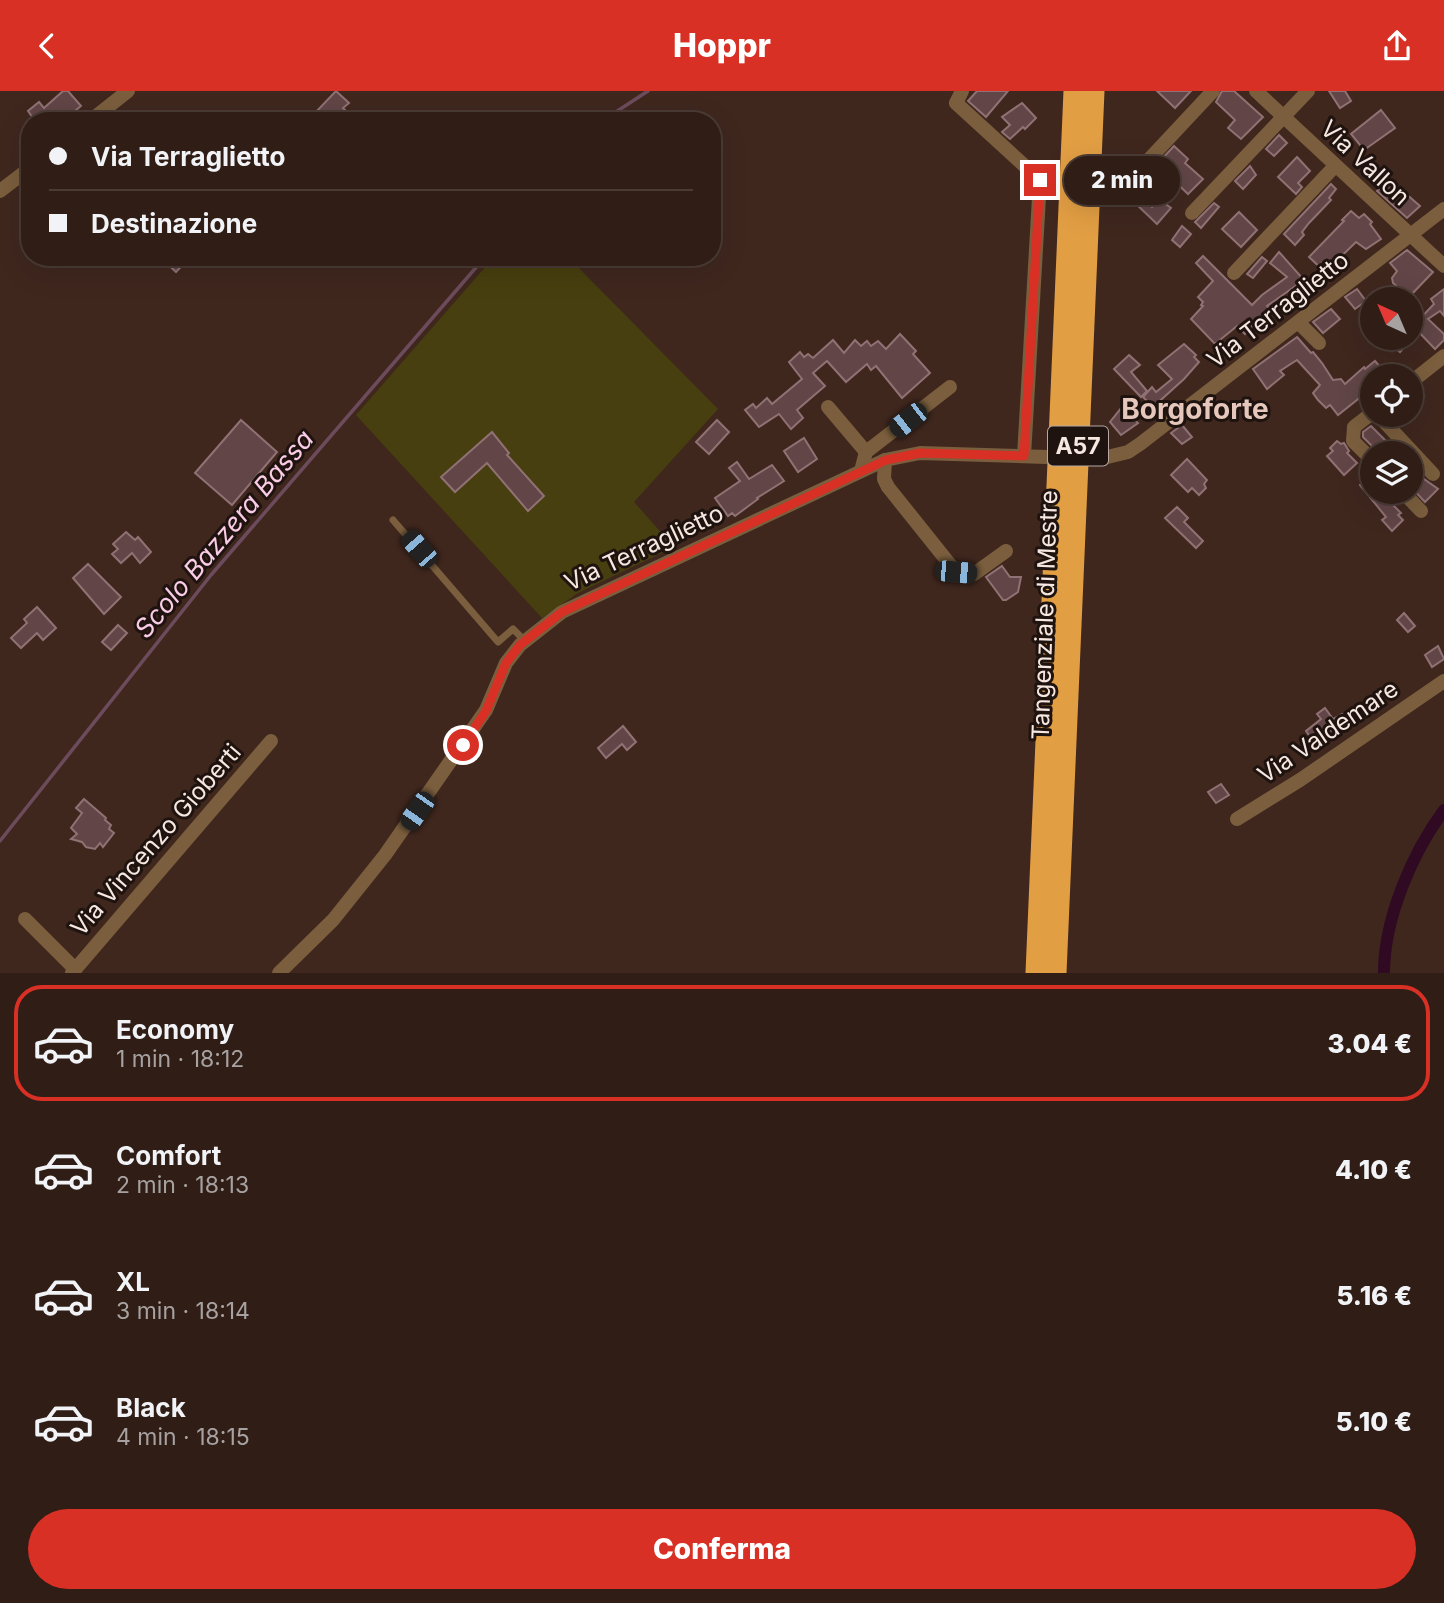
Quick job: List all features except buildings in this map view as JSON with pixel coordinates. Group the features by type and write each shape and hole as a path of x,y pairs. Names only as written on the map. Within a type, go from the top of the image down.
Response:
{"highway":[{"name":"Tangenziale di Mestre","path":"1036,973 1074,91"},
{"name":"Tangenziale di Mestre","path":"1056,973 1094,91"},
{"name":"A57","path":"1021,973 1027,910 1041,854"}],"street":[{"path":"101,112 128,91"},
{"path":"962,91 957,103 1040,180 1024,456"},
{"path":"1142,168 1213,91"},
{"name":"Via Vallon","path":"1256,91 1444,266"},
{"path":"1192,213 1308,91"},
{"path":"1234,274 1335,166"},
{"path":"0,191 21,175"},
{"name":"Via Terraglietto","path":"1099,459 1128,452 1140,444 1444,209"},
{"path":"1299,323 1319,343"},
{"path":"1423,373 1444,356"},
{"path":"861,471 866,452 950,387"},
{"path":"828,407 866,452"},
{"path":"1360,422 1354,427 1353,440 1360,447"},
{"path":"1389,427 1433,474"},
{"name":"Via Terraglietto","path":"279,973 333,920 385,855 486,711 506,663 524,641 562,612 886,460 920,453 1046,457"},
{"path":"886,460 884,479 888,487 956,572 974,574 1006,551"},
{"path":"1414,504 1421,511"},
{"name":"Via Valdemare","path":"1237,819 1300,780 1444,681"},
{"name":"Via Vincenzo Gioberti","path":"25,919 73,971 271,741"}],"lane":[{"path":"393,520 498,642 513,629 524,641"}],"shaded area":[{"path":"486,266 577,266 718,409 634,502 674,547 578,593 542,618 356,415"}],"waterway":[{"name":"Scolo Bazzera Bassa","path":"616,112 648,91"},
{"name":"Scolo Bazzera Bassa","path":"0,841 211,575 477,266"},
{"path":"1384,973 1389,931 1402,887 1421,846 1444,810"}],"district":[{"name":"Borgoforte","path":"1195,409"}],"route":[{"path":"463,745 486,711 506,663 520,645 562,612 886,460 920,453 1024,456 1040,180"}]}
